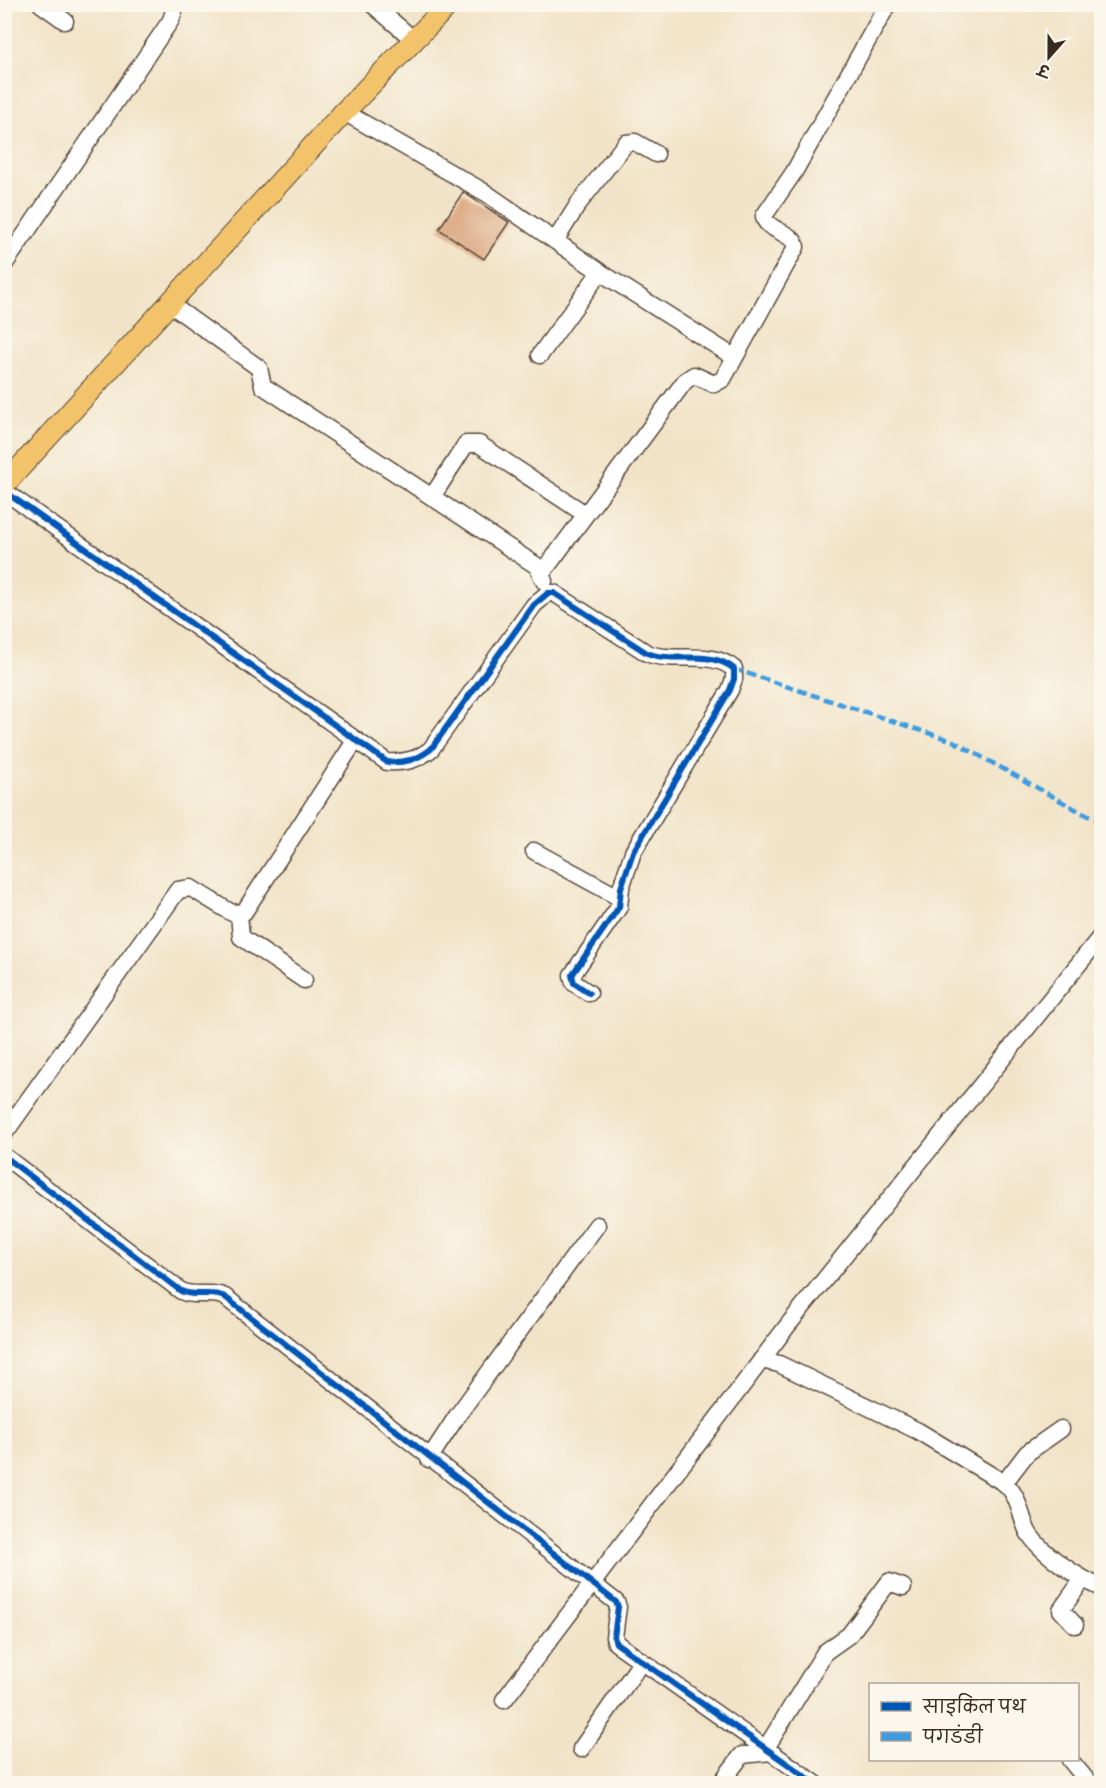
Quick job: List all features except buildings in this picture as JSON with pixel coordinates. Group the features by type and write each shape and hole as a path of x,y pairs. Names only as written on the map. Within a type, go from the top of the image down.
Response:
{"main road":[{"path":"4,485 344,112 449,4"}],"street":[{"path":"41,4 65,21"},
{"path":"4,265 171,20 176,4"},
{"path":"372,4 414,40"},
{"path":"543,572 685,381 694,375 718,383 734,357 796,247 792,239 766,223 764,216 794,172 888,4"},
{"path":"344,112 469,183 600,272 734,357"},
{"path":"555,241 573,212 626,143 635,142 656,154"},
{"path":"540,355 600,272"},
{"path":"4,491 387,762 402,763 420,758 431,749 541,596 543,572 263,386 259,368 170,304"},
{"path":"432,497 466,444 472,443 479,444 585,514"},
{"path":"541,596 554,593 655,656 716,659 734,669 734,679 730,690 686,768 633,852 619,907 572,975 574,983 589,993"},
{"path":"4,1134 178,890 191,888 232,913 239,914 248,908 355,741"},
{"path":"534,851 620,898"},
{"path":"239,914 241,937 304,980"},
{"path":"504,1700 761,1360 975,1089 1101,935"},
{"path":"4,1156 26,1170 181,1291 189,1295 219,1294 225,1297 429,1459 591,1582 618,1607 614,1637 616,1643 816,1784"},
{"path":"429,1459 457,1416 597,1225"},
{"path":"761,1360 779,1364 918,1431 1004,1483 1012,1490 1030,1535 1069,1570 1101,1588"},
{"path":"1004,1483 1028,1453 1061,1429"},
{"path":"1074,1625 1061,1610 1083,1579"},
{"path":"720,1784 742,1755 768,1750 825,1652 849,1635 889,1582 903,1587"},
{"path":"581,1749 642,1661"},
{"path":"1071,1761 1090,1784"}],"marked path":[{"path":"734,669 953,741 1088,816 1102,820"}],"cycle path":[{"path":"4,491 387,762 410,760 431,749 534,605 548,593 554,593 647,653 658,656 714,660 734,669 734,679 730,690 633,852 621,888 619,907 572,975 574,983 589,993"},
{"path":"4,1156 181,1291 225,1297 616,1602 618,1607 614,1637 616,1643 816,1784"}]}
